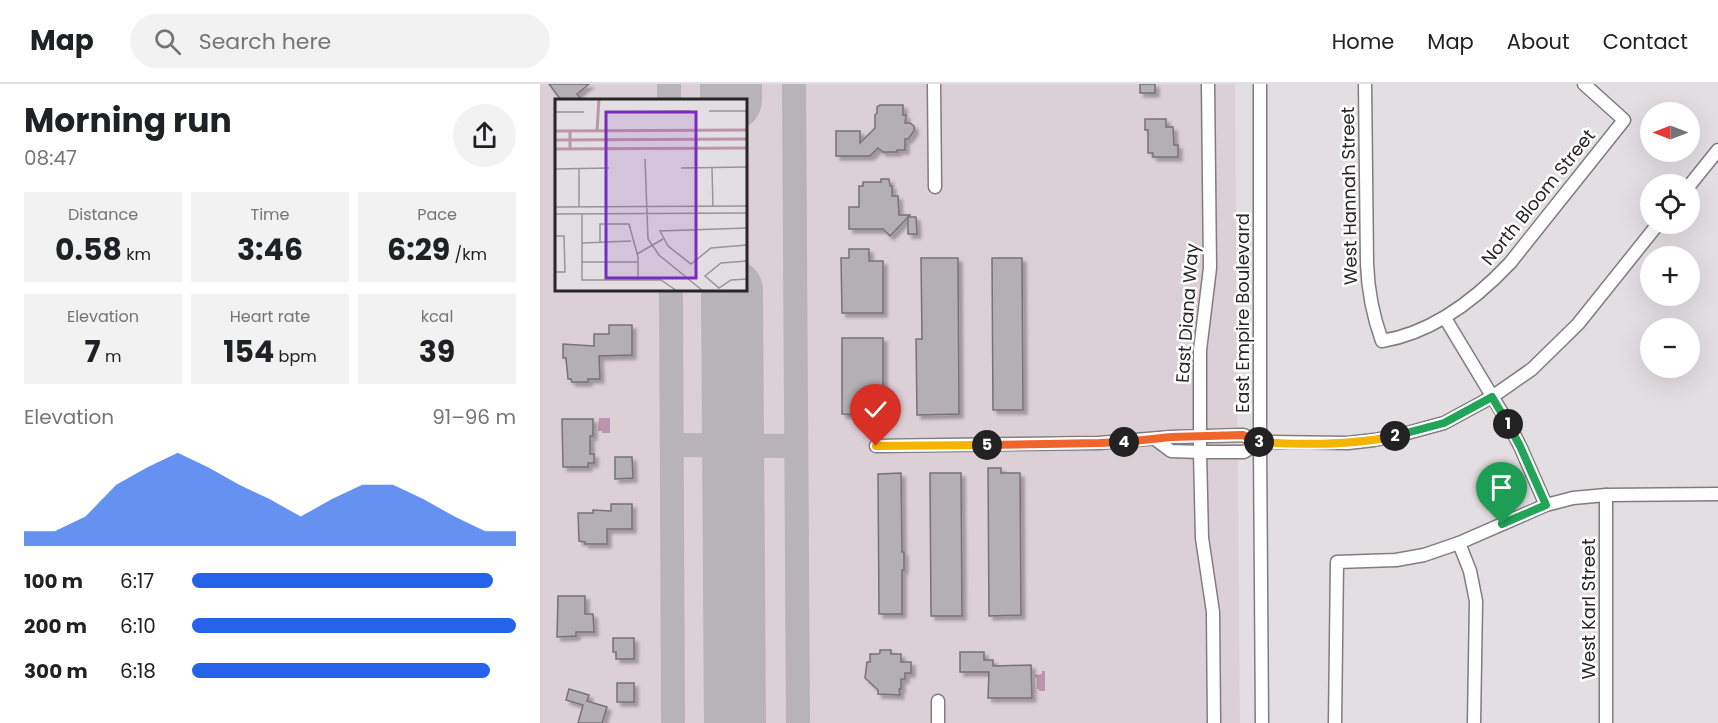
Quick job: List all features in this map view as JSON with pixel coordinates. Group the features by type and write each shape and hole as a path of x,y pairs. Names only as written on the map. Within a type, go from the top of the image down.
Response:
{"street":[{"path":"934,84 935,187"},
{"name":"East Diana Way","path":"1208,84 1210,268 1200,350 1200,452 1202,528 1213,612 1214,723"},
{"name":"East Empire Boulevard","path":"1260,84 1262,723"},
{"name":"West Hannah Street","path":"1365,84 1367,273 1370,299 1382,341"},
{"name":"North Bloom Street","path":"1382,341 1394,339 1445,318 1494,281 1623,120 1584,84"},
{"path":"1699,174 1718,150"},
{"path":"876,446 1099,443 1171,437 1243,435 1260,442 1348,442 1374,440 1444,423 1492,397 1532,369 1578,324 1650,234"},
{"path":"1445,318 1520,446 1546,505"},
{"path":"1155,439 1171,451 1200,452 1244,452 1260,442"},
{"path":"1335,723 1337,562 1396,560 1424,555 1459,543 1546,505 1573,498 1606,495 1718,494"},
{"name":"West Karl Street","path":"1606,495 1606,723"},
{"path":"1459,543 1470,571 1476,601 1474,723"},
{"path":"938,701 938,723"}],"shaded area":[{"path":"540,84 1235,84 1240,723 540,723"},
{"path":"599,418 610,418 610,433 598,431"},
{"path":"1042,671 1045,671 1045,691 1039,691 1035,675 1042,674"}],"building":[{"path":"549,84 589,84 577,94 581,99 560,99"},
{"path":"1140,84 1155,84 1155,93 1140,93"},
{"path":"880,105 903,105 903,115 906,115 905,123 914,126 914,131 908,139 905,139 905,150 883,152 878,148 870,156 836,156 836,131 860,131 860,143 875,128 875,115"},
{"path":"1145,119 1166,119 1166,127 1173,127 1174,145 1178,145 1178,157 1153,157 1153,153 1148,153 1148,130 1145,130"},
{"path":"881,179 889,179 892,196 898,196 899,215 910,215 890,236 883,229 849,229 849,207 859,207 859,186 863,186 863,182 881,182"},
{"path":"908,217 916,217 917,234 908,234"},
{"path":"849,249 869,249 869,261 883,261 883,313 842,313 841,258 849,258"},
{"path":"921,258 958,258 959,414 917,415 916,339 922,339"},
{"path":"992,258 1022,258 1023,410 993,410"},
{"path":"609,325 632,325 632,355 599,356 600,379 572,382 568,379 566,358 563,358 563,344 594,346 594,334 609,334"},
{"path":"842,338 883,338 883,415 842,414"},
{"path":"562,419 593,419 590,454 594,454 594,463 588,463 588,467 563,467"},
{"path":"615,457 632,457 633,478 615,479"},
{"path":"988,468 1001,468 1001,473 1020,473 1021,615 989,616"},
{"path":"901,473 902,552 904,552 902,614 879,614 878,474"},
{"path":"930,473 961,473 962,616 931,616"},
{"path":"611,504 632,504 632,529 607,529 607,544 585,544 579,541 578,513 593,513 593,510 611,511"},
{"path":"558,596 585,596 585,614 593,614 594,632 576,632 576,636 557,637"},
{"path":"613,638 634,638 634,659 616,659 616,652 613,652"},
{"path":"880,650 891,650 891,654 901,654 901,662 911,662 911,673 905,673 905,679 901,679 900,695 878,694 878,690 865,678 870,654 878,654"},
{"path":"960,652 984,652 984,660 993,660 993,666 1031,665 1032,698 988,698 989,672 960,672"},
{"path":"617,683 634,683 634,702 617,702"},
{"path":"569,689 589,695 587,701 607,707 602,723 578,723 583,705 566,700"}],"taxiway":[{"path":"669,84 669,99"},
{"path":"794,84 798,723"},
{"path":"671,291 673,723"},
{"path":"672,445 796,446"}],"runway":[{"path":"731,84 731,99"},
{"path":"732,291 735,723"}],"route":[{"path":"876,446 1099,443 1171,437 1243,435 1260,442 1374,440 1444,423 1492,397 1520,446 1546,505 1502,524"}]}
